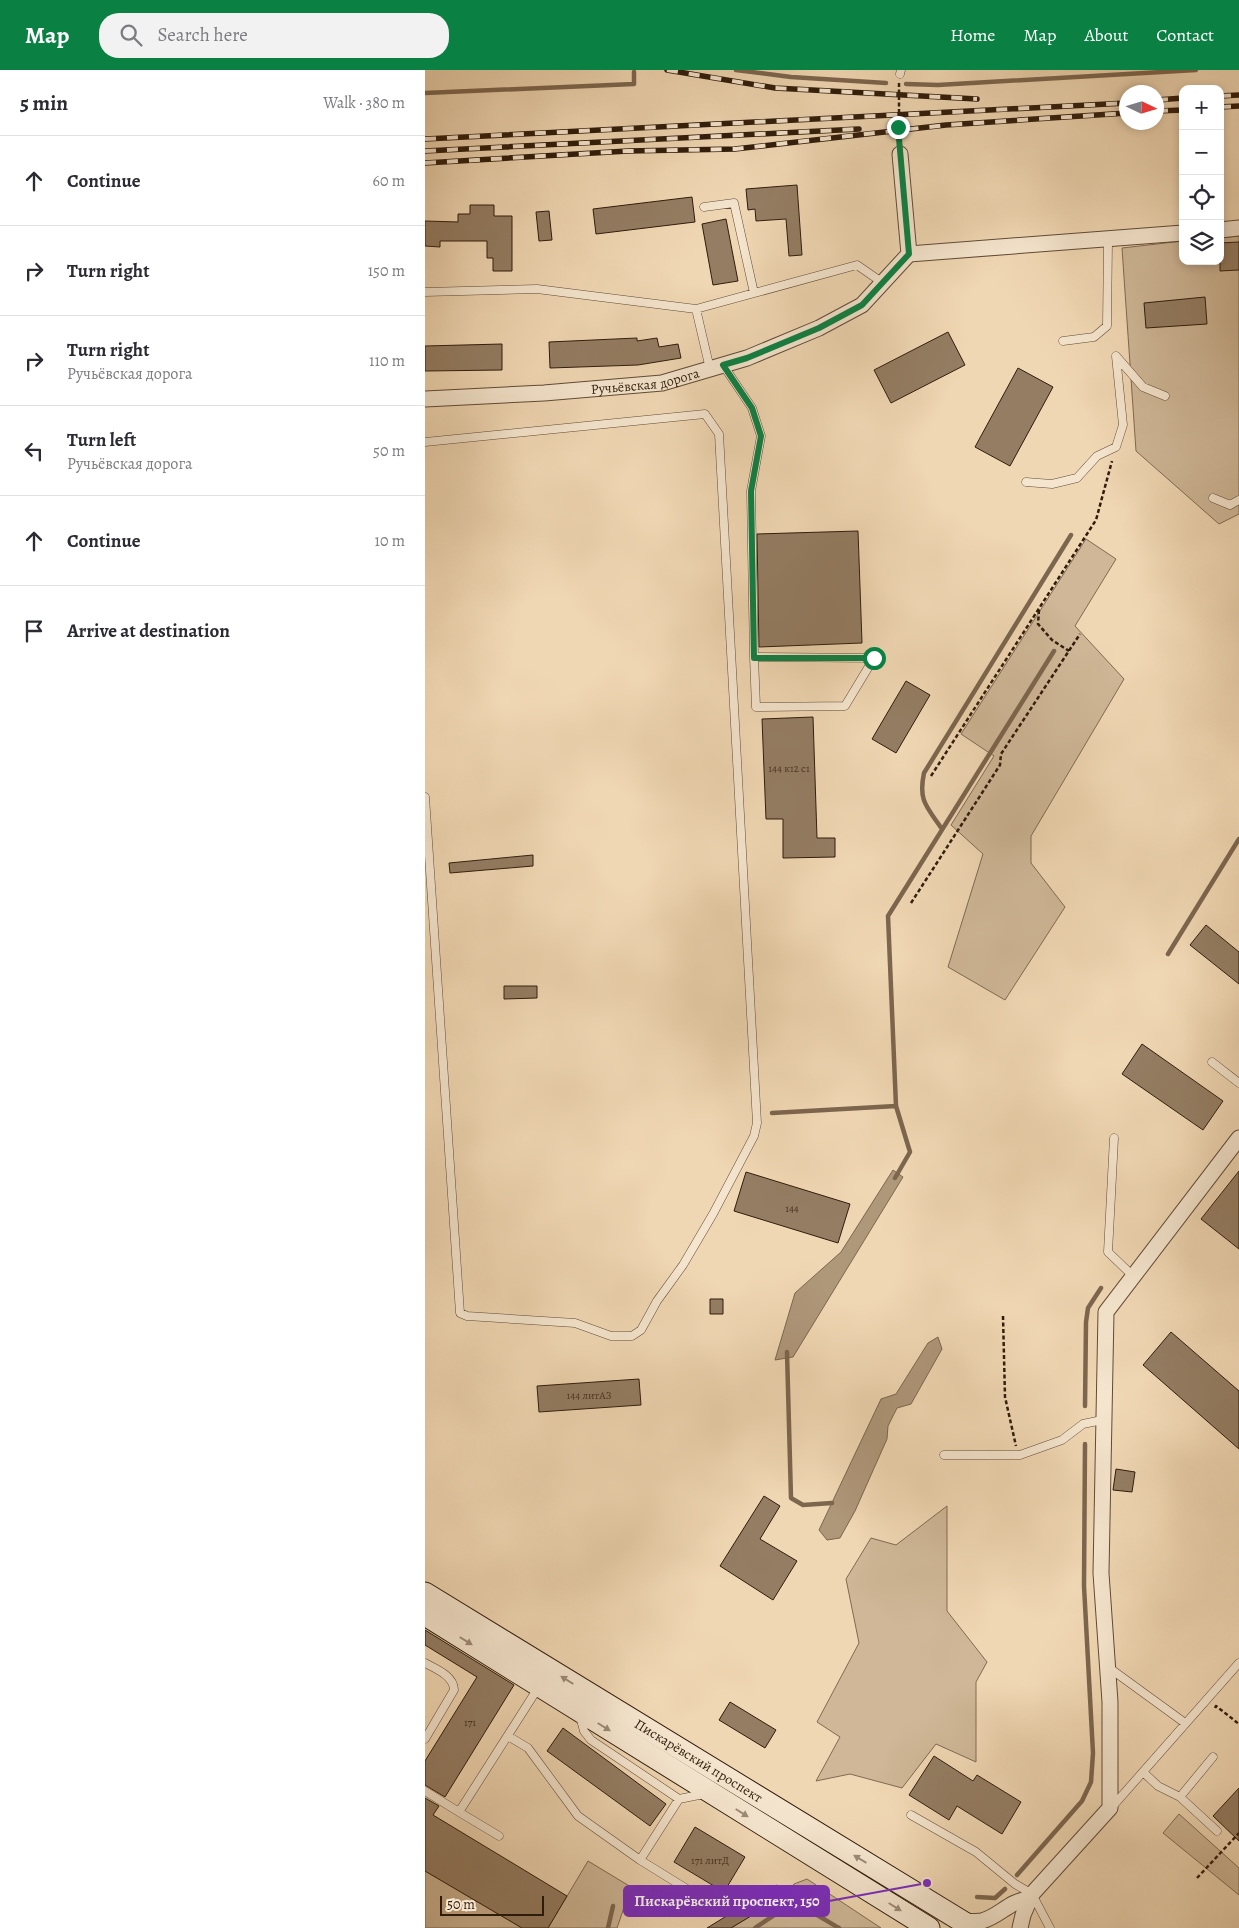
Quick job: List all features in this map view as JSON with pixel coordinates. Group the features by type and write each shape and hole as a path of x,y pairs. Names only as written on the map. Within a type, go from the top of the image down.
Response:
{"main road":[{"name":"Пискарёвский проспект","path":"425,1593 967,1924"},
{"name":"Пискарёвский проспект","path":"425,1615 929,1928"}],"street":[{"path":"900,154 909,254 1179,234"},
{"path":"1224,230 1239,228"},
{"name":"Ручьёвская дорога","path":"425,399 544,393 662,383 717,367 747,358 819,328 862,305 909,254"},
{"path":"1020,1928 1031,1897 1110,1808 1110,1702 1101,1572 1102,1420 1106,1312 1239,1138"},
{"path":"967,1924 981,1921 997,1914 1017,1900 1031,1897"}],"lane":[{"path":"704,207 734,203 754,293"},
{"path":"1063,341 1094,338 1107,326 1108,241"},
{"path":"425,292 537,289 696,309 857,265 883,283"},
{"path":"696,309 717,367 752,408 761,436 751,491 754,658 757,707 845,706 874,658 754,658"},
{"path":"1026,482 1052,484 1077,478 1097,456 1116,447 1123,425 1116,356 1143,387 1165,396"},
{"path":"425,442 705,414 719,434 757,1123 754,1136 713,1214 683,1265 657,1301 641,1330 631,1336 611,1336 575,1323 467,1316 460,1313 428,880 425,797"},
{"path":"1213,498 1230,505 1239,500"},
{"path":"1212,1062 1239,1083"},
{"path":"1114,1138 1108,1252 1133,1276"},
{"path":"944,1455 1020,1454 1062,1440 1083,1424 1102,1420"},
{"path":"425,1663 448,1677 454,1685 454,1690 425,1739"},
{"path":"1110,1808 1239,1663"},
{"path":"1107,1667 1185,1723"},
{"path":"459,1812 539,1686"},
{"path":"579,1711 584,1731 591,1740 679,1799 709,1793"},
{"path":"508,1736 528,1748 578,1816 639,1860 721,1910"},
{"path":"1180,1797 1213,1758"},
{"path":"1143,1772 1158,1786 1180,1797 1217,1831"},
{"path":"425,1791 499,1836"},
{"path":"639,1860 679,1799"},
{"path":"911,1815 975,1852 1031,1897 1050,1928"}],"path":[{"path":"900,72 897,96 900,154"},
{"path":"931,776 1096,520 1116,447"},
{"path":"1039,609 1038,624 1052,640 1069,651"},
{"path":"911,903 1000,766 1001,754 1080,634"},
{"path":"1003,1316 1005,1397 1013,1437 1020,1454"},
{"path":"1210,1714 1217,1706 1239,1724"},
{"path":"1197,1878 1239,1833"}],"shaded area":[{"path":"1239,236 1239,514 1219,524 1136,451 1122,248 1179,241 1179,265 1224,265 1224,238"},
{"path":"1086,539 1116,559 1075,626 1124,679 1031,836 1031,863 1065,907 1005,1000 948,967 983,854 951,825 994,756 961,734"},
{"path":"893,1170 903,1177 793,1357 775,1360 795,1293 841,1252"},
{"path":"938,1337 942,1349 911,1404 897,1408 888,1426 887,1439 855,1511 840,1538 827,1540 819,1530 881,1399 896,1394 928,1343"},
{"path":"947,1506 947,1611 987,1662 976,1682 976,1762 936,1744 902,1788 850,1774 816,1781 840,1737 817,1722 859,1643 846,1579 871,1538 896,1545"},
{"path":"1179,1814 1239,1868 1239,1895 1163,1833"},
{"path":"588,1861 631,1887 617,1928 548,1928"},
{"path":"425,1871 522,1928 425,1928"},
{"path":"807,1879 881,1928 731,1928 784,1896 794,1884"}],"building":[{"path":"797,185 802,255 789,256 786,219 756,221 755,209 748,210 746,189"},
{"path":"692,197 695,222 596,234 593,209"},
{"path":"470,205 494,205 494,216 512,216 512,271 493,271 493,258 487,258 487,241 440,241 440,247 425,246 425,221 458,222 458,214 470,214"},
{"path":"549,211 552,240 539,241 536,212"},
{"path":"726,219 738,281 713,285 702,224"},
{"path":"1239,242 1239,270 1220,271 1220,265 1224,265 1224,243"},
{"path":"1205,297 1207,324 1146,328 1144,303"},
{"path":"948,332 965,365 891,403 874,370"},
{"path":"637,338 637,341 657,338 659,347 678,344 681,358 638,365 550,368 549,342"},
{"path":"502,344 502,370 425,371 425,346"},
{"path":"1018,368 1053,387 1010,466 975,447"},
{"path":"858,531 862,643 759,647 757,534"},
{"path":"906,681 930,695 896,753 872,739"},
{"path":"813,717 817,838 835,838 835,857 783,858 783,819 766,819 762,719"},
{"path":"533,855 533,866 450,873 449,863"},
{"path":"1206,925 1239,952 1239,984 1190,945"},
{"path":"504,986 537,986 537,998 504,999"},
{"path":"1142,1044 1223,1101 1203,1130 1122,1074"},
{"path":"1239,1171 1239,1249 1201,1219"},
{"path":"746,1172 850,1204 838,1243 734,1211"},
{"path":"710,1299 723,1299 723,1314 710,1314"},
{"path":"1171,1332 1239,1391 1239,1449 1143,1365"},
{"path":"639,1379 641,1405 539,1412 537,1386"},
{"path":"1116,1469 1135,1472 1132,1492 1113,1490"},
{"path":"764,1496 780,1506 760,1539 797,1561 773,1600 720,1566"},
{"path":"425,1630 514,1685 445,1797 425,1785 425,1761 477,1677 425,1645"},
{"path":"730,1702 776,1730 765,1748 719,1720"},
{"path":"563,1728 666,1804 650,1826 547,1751"},
{"path":"934,1756 973,1781 977,1775 1021,1802 1002,1834 957,1806 949,1820 909,1795"},
{"path":"1239,1788 1239,1841 1213,1816"},
{"path":"425,1798 439,1806 433,1815 567,1896 548,1928 522,1928 425,1871"},
{"path":"695,1827 745,1857 724,1892 674,1862"},
{"path":"777,1885 784,1896 731,1928 707,1928"}],"waterway":[{"path":"736,70 791,77 886,83"},
{"path":"906,84 938,85 1196,70"},
{"path":"425,93 634,84 634,72"},
{"path":"942,829 928,809 923,797 922,783 924,773 1071,535"},
{"path":"772,1113 896,1106 888,916 1054,651"},
{"path":"1168,954 1239,839"},
{"path":"895,1178 910,1152 896,1106"},
{"path":"1085,1406 1086,1322 1088,1308 1101,1288"},
{"path":"787,1352 791,1498 803,1505 832,1503"},
{"path":"1017,1875 1082,1801 1091,1782 1093,1753 1084,1586 1085,1444"},
{"path":"977,1897 995,1898 1005,1889"},
{"path":"608,1928 613,1906"},
{"path":"755,1928 780,1912 796,1907 813,1912 839,1928"}],"railway":[{"path":"667,70 775,88 977,99"},
{"path":"1224,96 1239,95"},
{"path":"1164,99 1179,98"},
{"path":"425,139 1119,103"},
{"path":"1224,107 1239,106"},
{"path":"1164,111 1179,110"},
{"path":"425,163 628,151 735,149 946,125 1119,114"},
{"path":"425,151 859,129"}],"place":[{"name":"Пискарёвский проспект, 150","path":"927,1883"}],"route":[{"path":"874,658 754,658 751,491 761,436 752,408 723,365 747,358 819,328 862,305 909,254 898,127"}]}
